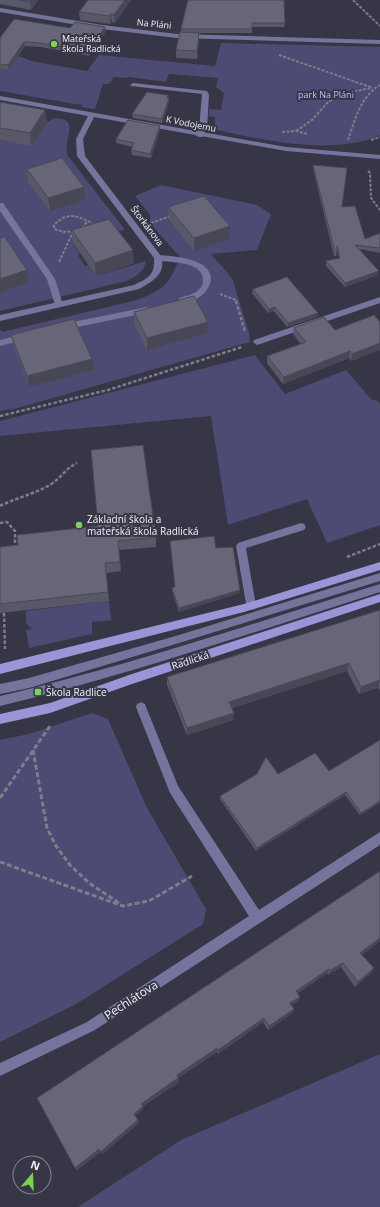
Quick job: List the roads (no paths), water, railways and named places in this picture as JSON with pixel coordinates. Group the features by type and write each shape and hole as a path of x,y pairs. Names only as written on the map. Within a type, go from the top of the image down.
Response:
{"main road":[{"path":"0,669 107,644 252,606 380,566"},
{"name":"Radlická","path":"0,719 50,708 132,679 380,598"}],"street":[{"name":"Na Pláni","path":"0,10 146,33 177,36 380,42"},
{"path":"133,85 204,92 206,95 203,129 199,135"},
{"name":"K Vodojemu","path":"0,98 199,135 286,149 380,157"},
{"name":"Štorkánova","path":"0,318 136,287 155,276 159,268 158,258 81,156 79,137 92,115"},
{"path":"0,205 51,279 59,305"},
{"path":"158,258 179,260 199,266 207,277 207,283 204,289 193,297 171,303"},
{"path":"257,342 380,300"},
{"path":"58,328 133,314 156,307"},
{"path":"0,343 35,334"},
{"path":"252,606 241,546 300,527"},
{"path":"0,689 29,683 179,639 380,577"},
{"path":"0,701 38,692 164,655 380,588"},
{"path":"141,708 174,789 256,918"},
{"name":"Pechlátova","path":"0,1070 91,1026 380,838"}],"place":[{"name":"Mateřská škola Radlická","path":"54,44"},
{"name":"Základní škola a mateřská škola Radlická","path":"79,525"},
{"name":"Škola Radlice","path":"38,692"}],"park label":[{"name":"park Na Pláni","path":"326,95"}]}
